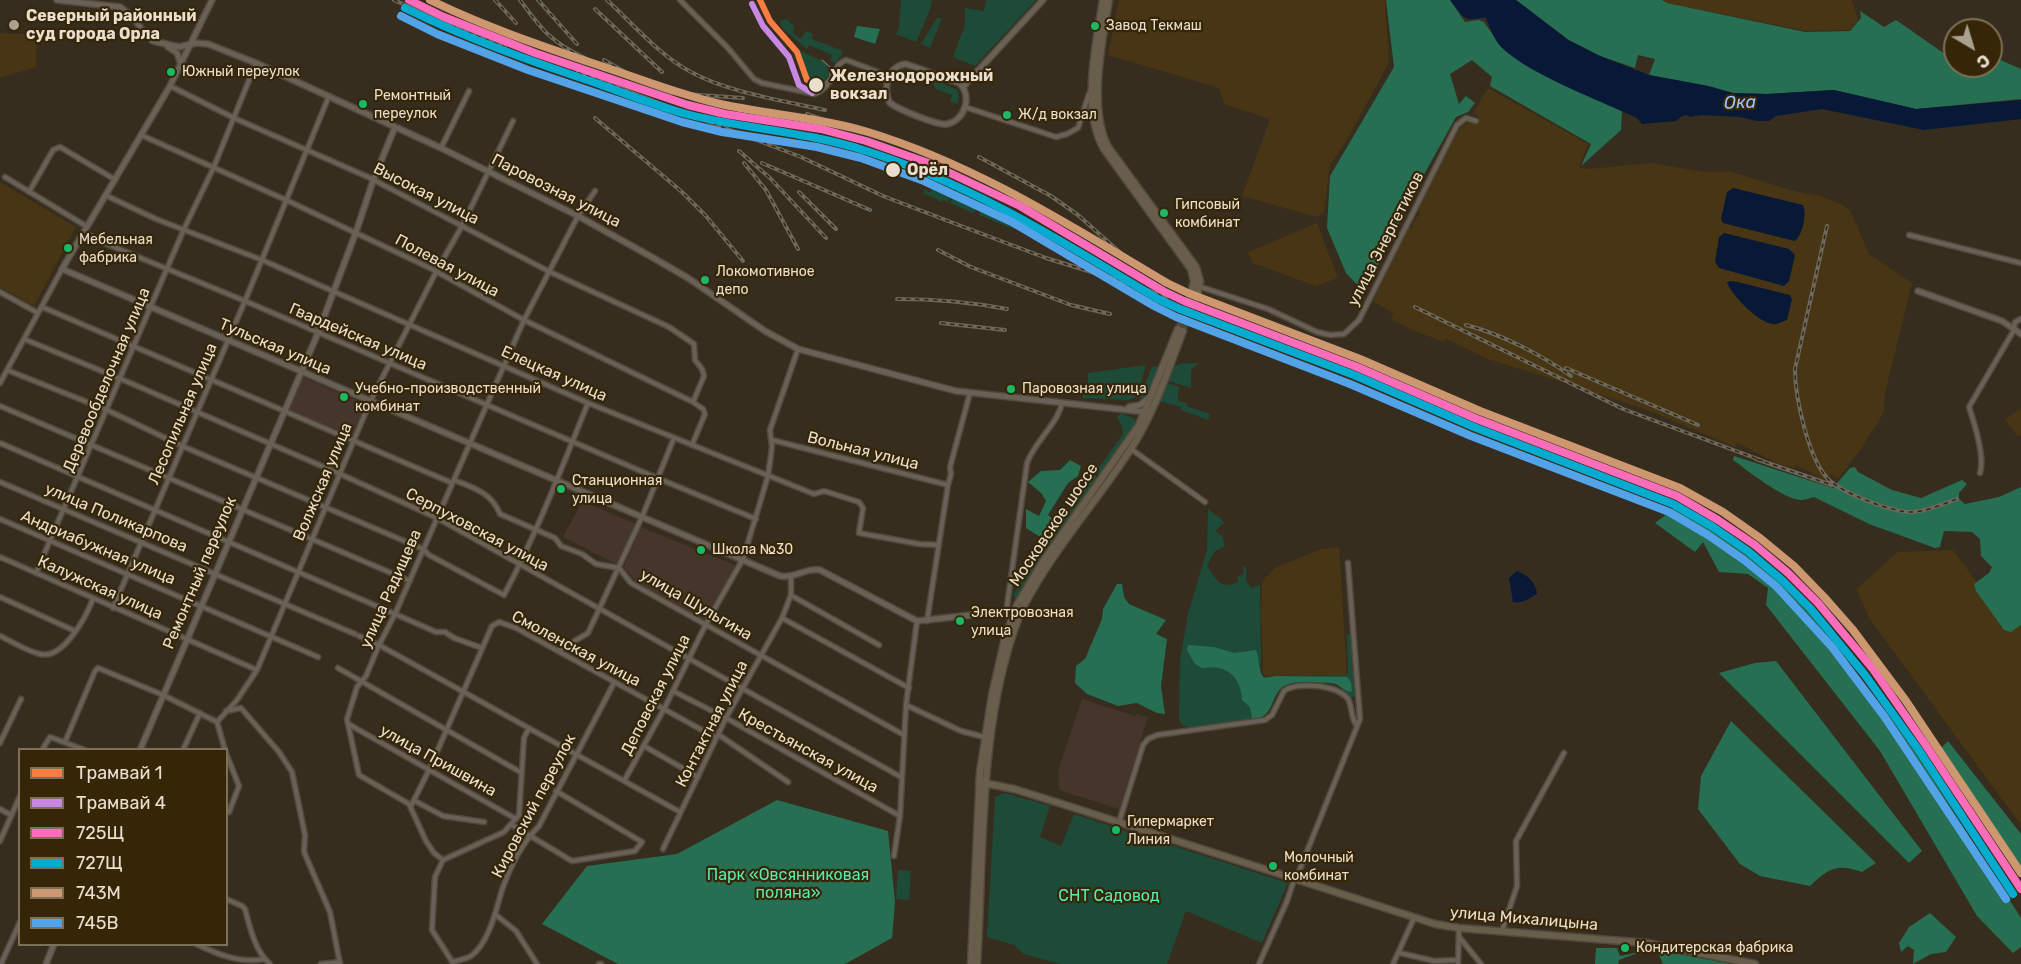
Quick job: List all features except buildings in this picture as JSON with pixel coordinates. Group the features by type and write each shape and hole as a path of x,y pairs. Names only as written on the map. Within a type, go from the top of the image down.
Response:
{"main road":[{"path":"57,0 120,7 133,17 150,38 177,53 181,65"},
{"path":"62,269 170,86 212,0"},
{"path":"963,87 1042,0"},
{"path":"1103,0 1094,58 1093,82 1094,118 1101,143 1182,256 1197,286"},
{"path":"1109,0 1100,59 1098,112 1101,130 1108,147 1196,267 1199,274 1194,296"},
{"name":"Паровозная улица","path":"164,44 179,47 208,44 256,63 441,148 578,216 678,272 765,331 798,349 970,393 1148,412"},
{"path":"906,64 959,83 963,87 967,96 965,107 960,116 946,124 895,107 890,104 886,94 889,76 896,67 906,64"},
{"name":"Ремонтный переулок","path":"141,748 318,333 395,127"},
{"name":"Тульская улица","path":"62,269 780,576 792,577"},
{"path":"1918,291 2002,321 2021,334"},
{"name":"Московское шоссе","path":"971,964 983,783 1012,615 1131,449 1148,412 1181,330 1153,394 1148,412 1042,562 1012,615 999,658 984,737 983,783 976,964"},
{"path":"1122,408 1140,405 1153,394"},
{"path":"1122,408 1136,415 1139,425"},
{"path":"792,577 812,569 820,570 917,621 996,613 1012,615"},
{"name":"улица Михалицына","path":"983,783 1014,789 1414,918 1459,928 1647,943 1755,964"},
{"path":"46,964 54,946"}],"street":[{"path":"680,0 732,52 747,73 758,81 815,94 827,87 838,65 846,60 889,76"},
{"name":"Деревообделочная улица","path":"36,573 184,229 213,169 256,63"},
{"path":"965,107 1056,137 1073,131 1081,124 1093,82"},
{"name":"Высокая улица","path":"170,86 234,118 373,181 550,272 669,327 694,344 695,360 704,376 693,402"},
{"path":"441,148 469,91"},
{"name":"Лесопильная улица","path":"113,608 245,301 329,96"},
{"name":"улица Энергетиков","path":"1197,286 1268,309 1317,332 1330,335 1344,334 1359,320 1457,125 1466,118 1476,121"},
{"name":"Волжская улица","path":"217,722 237,700 257,670 370,402 408,325 462,226 513,120"},
{"name":"Полевая улица","path":"141,135 356,232 524,320 693,402"},
{"path":"29,192 54,150 60,147 114,179"},
{"name":"Гвардейская улица","path":"5,177 85,228 102,242 756,519"},
{"name":"улица Радищева","path":"411,806 359,775 351,742 348,714 357,687 366,676 410,581 487,406 503,364 578,216 595,191"},
{"name":"Елецкая улица","path":"105,194 137,210 262,260 408,325 503,364 588,403 814,494 824,491 858,502 863,508 859,533 919,544 939,545"},
{"path":"1910,235 2021,263"},
{"path":"0,383 62,269"},
{"path":"0,292 38,313"},
{"name":"улица Шульгина","path":"42,307 354,441 453,482 476,489 495,501 500,514 520,524 536,528 555,538 561,546 582,554 596,564 619,568 631,583 706,624 717,633 904,735"},
{"path":"1980,472 1982,465 1977,429 1969,407 2014,330 2015,322 2021,319"},
{"name":"Серпуховская улица","path":"24,339 121,379 437,518 901,777"},
{"name":"Деповская улица","path":"624,781 664,709 706,624 743,559 768,476 772,447 770,430 798,349"},
{"name":"Смоленская улица","path":"7,370 107,410 182,446 423,549 429,555 504,595 520,566"},
{"path":"927,621 951,474 950,466 970,393"},
{"path":"692,445 705,414 703,409 693,402"},
{"path":"1012,615 1027,463 1035,447 1060,411 1062,402"},
{"path":"520,566 588,403"},
{"path":"0,406 410,581"},
{"path":"558,651 569,643 586,636 642,517 674,438"},
{"name":"Вольная улица","path":"771,440 948,485"},
{"path":"0,443 436,632 445,632 454,638 482,648 411,806 426,841 434,853 443,860"},
{"path":"1131,449 1205,502"},
{"name":"улица Поликарпова","path":"0,482 379,645 680,812"},
{"name":"Андриабужная улица","path":"0,519 318,657"},
{"name":"Калужская улица","path":"0,557 257,670"},
{"path":"1259,964 1287,901 1359,719 1348,563"},
{"name":"Контактная улица","path":"663,849 726,718 782,618 791,595 792,577"},
{"path":"0,597 75,631"},
{"path":"794,597 879,645"},
{"path":"0,636 41,654 49,654 66,643 89,609 93,599"},
{"path":"782,618 909,688"},
{"path":"894,856 900,816 906,705 917,621"},
{"name":"Смоленская улица","path":"482,648 492,627 503,622 713,736"},
{"path":"65,742 98,668 163,695 217,722 224,748"},
{"path":"338,668 522,774"},
{"name":"Кировский переулок","path":"453,963 474,953 496,915 503,888 519,853 530,835 539,826 614,683"},
{"path":"1119,822 1143,746 1148,740 1175,732 1265,720 1272,715 1281,694 1290,687 1324,687 1342,693 1349,700 1352,717 1357,726"},
{"name":"Крестьянская улица","path":"673,691 726,718 900,816"},
{"path":"0,743 21,699"},
{"path":"906,705 961,731 984,737"},
{"path":"226,711 241,708 279,752 292,772 305,835 304,852 330,912 340,963 321,964"},
{"path":"184,748 200,713"},
{"name":"улица Пришвина","path":"349,724 516,819"},
{"path":"453,963 432,930 434,881 443,860 504,832 519,815 524,738 529,728"},
{"path":"719,735 788,782"},
{"path":"43,748 50,737 80,748"},
{"path":"644,746 698,777"},
{"path":"1502,931 1517,886 1516,841 1564,753"},
{"path":"228,759 238,780 239,789 228,812"},
{"path":"512,825 573,861 635,852 642,842 556,792"},
{"path":"0,841 18,800"},
{"path":"415,801 444,816 484,822"},
{"path":"0,809 11,815"},
{"path":"14,809 18,810"},
{"path":"228,900 245,909 252,933 264,958 270,964"},
{"path":"496,915 516,931 537,964"},
{"path":"1393,964 1414,918"},
{"path":"1,964 18,926"},
{"path":"1400,952 1434,961 1457,962 1459,928"},
{"path":"1459,938 1481,964"},
{"path":"198,946 233,961 252,963 264,958"}],"shaded area":[{"name":"Завод Текмаш","path":"1119,0 1385,0 1389,63 1345,143 1330,165 1324,212 1317,217 1242,196 1270,119 1224,104 1219,88 1108,55"},
{"path":"1663,0 1852,0 1858,20 1850,30 1806,31 1667,3"},
{"path":"0,33 36,35 36,67 0,78"},
{"path":"1488,88 1588,144 1579,167 1588,169 1651,163 1704,172 1732,172 1794,191 1820,196 1850,210 1869,254 1912,283 1884,397 1884,412 1861,449 1838,479 1831,474 1825,480 1796,465 1794,468 1779,464 1737,443 1735,447 1650,411 1595,393 1594,396 1572,385 1488,359 1446,339 1444,342 1412,330 1391,319 1394,314 1373,301 1409,227 1412,229 1414,226 1412,224 1420,213 1418,210 1459,129 1468,122 1475,123 1479,117 1474,112"},
{"path":"0,182 76,227 34,306 0,287"},
{"path":"1317,223 1338,278 1316,286 1252,263 1248,252"},
{"path":"302,377 365,404 352,436 288,409"},
{"path":"2021,408 2021,435 2018,437 2005,420"},
{"path":"582,501 636,524 618,565 563,537"},
{"path":"641,527 735,565 706,623 636,582 624,567"},
{"path":"1339,547 1347,675 1265,676 1263,673 1262,582 1275,568 1321,549"},
{"path":"1953,550 2010,627 2021,620 2021,825 1869,618 1856,589 1898,552"},
{"path":"1082,699 1135,716 1137,714 1148,717 1119,809 1059,790 1058,771"}],"green space":[{"path":"901,0 932,0 916,42 896,34 899,28"},
{"path":"986,0 1036,0 975,66 953,57 965,25 965,8 984,11"},
{"path":"1386,0 1450,0 1465,22 1479,20 1484,22 1500,45 1512,55 1545,75 1622,110 1621,130 1581,166 1591,144 1490,86 1492,77 1472,60 1450,74 1459,104 1466,96 1475,103 1468,112 1456,117 1364,292 1346,273 1327,228 1330,176 1394,67"},
{"path":"1516,0 1662,0 1667,3 1805,32 1850,31 1861,18 1860,11 1884,27 1896,20 1943,53 1943,78 2003,78 2003,61 2021,69 2021,99 1916,109 1834,90 1767,94 1733,93 1649,75 1655,59 1638,55 1635,68 1600,56 1569,40"},
{"path":"937,18 942,18 930,48 921,44"},
{"path":"786,19 794,26 793,33 801,39 806,31 813,34 812,39 843,51 841,57 836,63 830,60 832,55 809,45 807,49 783,29 780,21"},
{"path":"857,26 880,29 875,44 854,37"},
{"path":"801,51 826,63 829,74 825,81 817,84 810,81 799,55"},
{"path":"908,70 928,77 927,81 922,83 905,77 903,82 896,82 899,74"},
{"path":"935,80 957,90 959,96 957,104 950,101 952,95 936,89 933,84"},
{"path":"929,179 954,189 948,202 943,200 942,202 923,193 925,189 930,193 932,188 928,186"},
{"path":"957,190 1005,215 1002,221 1015,226 1014,229 979,215 981,211 976,209 973,213 950,203"},
{"path":"1186,363 1198,363 1191,370 1191,388 1166,380 1174,367"},
{"path":"1146,365 1137,396 1129,400 1082,398 1088,383 1088,373"},
{"path":"1158,366 1160,369 1153,387 1148,395 1139,399 1152,367"},
{"path":"1165,383 1179,387 1178,401 1210,414 1208,420 1181,410 1181,407 1159,401"},
{"path":"1121,413 1135,419 1136,425 1101,476 1096,472 1123,434 1117,417"},
{"path":"1734,456 1833,488 1850,468 1855,467 1858,472 1892,490 1921,498 1962,480 1967,484 1959,493 1959,499 1965,504 1999,497 2021,487 2021,625 2011,632 2004,630 1976,591 1974,584 1989,573 1992,567 1981,556 1980,539 1972,532 1944,531 1940,547 1935,548 1869,524 1814,497 1800,500 1783,494 1733,460"},
{"path":"1070,460 1081,466 1078,476 1068,483 1048,515 1056,522 1045,540 1026,528 1026,509 1039,516 1046,501 1042,494 1028,482 1041,471 1060,470"},
{"path":"1094,475 1099,478 1016,599 1013,595"},
{"path":"1676,507 1745,551 1794,592 1911,745 2021,918 2021,947 2013,953 1977,916 1880,751 1766,605 1768,588 1748,574 1719,572 1703,542 1695,552 1655,523"},
{"path":"1208,509 1224,523 1215,531 1222,536 1225,546 1215,551 1207,566 1220,583 1228,585 1239,581 1237,577 1244,573 1243,567 1246,566 1246,580 1251,588 1260,585 1261,673 1263,677 1348,675 1347,635 1350,634 1355,697 1350,697 1338,685 1316,682 1289,684 1278,690 1267,712 1261,718 1192,727 1181,723 1179,719 1180,660 1188,614 1207,550"},
{"path":"1117,584 1122,584 1124,597 1129,604 1166,620 1156,634 1167,639 1161,686 1165,714 1157,713 1137,703 1118,706 1087,694 1075,683 1076,666 1085,659 1102,619 1103,609"},
{"path":"1188,645 1214,647 1234,653 1256,650 1260,672 1264,678 1276,676 1347,677 1351,682 1352,691 1349,692 1333,683 1291,683 1281,689 1265,715 1252,718 1250,707 1242,700 1239,684 1235,678 1225,670 1202,668 1195,664 1187,650"},
{"path":"1776,661 1922,851 1909,863 1719,673 1755,663"},
{"path":"1731,721 1876,863 1862,872 1846,868 1828,871 1810,886 1760,876 1740,864 1698,809 1701,776"},
{"path":"1948,741 2021,834 2021,871 1941,748"},
{"name":"СНТ Садовод","path":"1005,793 1050,806 1040,837 1061,846 1074,814 1288,883 1262,943 1186,911 1167,964 1060,964 1024,954 1014,945 987,937 995,797"},
{"name":"Парк «Овсянниковая поляна»","path":"777,800 888,831 895,902 892,938 845,964 618,964 542,924 587,866 677,854"},
{"path":"898,870 911,871 909,900 896,899"},
{"path":"1930,913 1956,937 1946,952 1931,954 1913,964 1914,950 1908,946 1901,952 1899,943 1909,927"},
{"path":"1596,948 1617,948 1620,956 1644,953 1619,960 1618,964 1595,964"},
{"path":"1657,950 1731,964 1663,964"}],"water":[{"name":"Ока","path":"1450,0 1516,0 1568,40 1600,56 1649,75 1733,93 1767,94 1834,90 1916,109 2021,100 2021,119 1924,130 1822,109 1776,116 1769,121 1740,117 1701,115 1690,117 1687,115 1676,121 1642,124 1637,118 1529,67 1501,47 1486,18 1468,19"},
{"path":"1733,188 1803,205 1804,218 1798,238 1795,241 1723,223 1721,219 1727,192"},
{"path":"1724,233 1789,249 1795,255 1789,281 1784,286 1719,268 1715,262 1719,237"},
{"path":"1733,281 1790,295 1792,299 1787,320 1775,324 1760,319 1733,293 1727,282"},
{"path":"1517,571 1530,580 1537,594 1520,602 1513,602 1509,578"}],"tunnel":[{"path":"1178,329 1191,294"},
{"path":"1183,331 1197,297"}],"tram line":[{"name":"1","path":"760,0 770,21 797,52 807,80 816,85"},
{"name":"4","path":"752,4 763,26 789,57 799,85 812,93"},
{"path":"816,85 824,84 830,77 830,67 822,60"}],"railway":[{"path":"394,0 505,47"},
{"path":"495,0 516,23"},
{"path":"520,0 555,41 585,58"},
{"path":"538,0 577,44"},
{"path":"607,0 657,48 691,72 738,90 825,110"},
{"path":"595,9 662,72"},
{"path":"604,60 625,72"},
{"path":"578,72 801,157 883,196 956,224 1046,258 1166,297"},
{"path":"615,72 671,93 743,98"},
{"path":"807,114 841,126"},
{"path":"595,118 682,192 706,216 743,261"},
{"path":"739,151 770,178 826,238"},
{"path":"979,157 1051,196 1078,215 1123,255"},
{"path":"744,163 766,190 798,249"},
{"path":"762,163 870,210"},
{"path":"799,192 836,229"},
{"path":"1827,226 1795,369 1800,411 1814,457 1828,479 1844,490 1881,506 1913,512 1930,509 1957,499"},
{"path":"938,250 971,267 1071,305 1110,314"},
{"path":"897,299 952,301 1007,309"},
{"path":"1415,307 1623,409 1763,461"},
{"path":"941,323 1005,330"},
{"path":"1466,325 1521,346 1571,376"},
{"path":"1566,368 1698,425"},
{"path":"1756,459 1832,485"}],"transit line":[{"name":"725Щ","path":"409,0 444,17 535,53 688,105 725,114 821,129 866,141 931,164 1020,206 1163,291 1184,301 1357,367 1477,419 1677,496 1755,545 1818,603 1873,669 2021,889"},
{"name":"743М","path":"430,0 516,36 664,88 725,105 850,127 908,146 985,179 1022,198 1188,293 1360,359 1480,411 1680,488 1723,512 1760,538 1794,566 1824,597 1853,630 1906,701 2021,873"},
{"name":"727Щ","path":"405,8 501,49 667,108 712,120 842,144 903,164 941,179 1015,216 1158,299 1180,309 1354,375 1474,427 1673,504 1713,527 1749,552 1811,609 1865,675 1918,749 2013,894"},
{"name":"745В","path":"401,16 437,34 528,70 682,122 722,132 817,147 861,158 924,181 1012,222 1176,317 1350,384 1471,436 1669,512 1708,535 1776,586 1832,647 1884,716 2006,899"}],"place":[{"name":"Северный районный суд города Орла","path":"14,25"},
{"name":"Завод Текмаш","path":"1095,26"},
{"name":"Южный переулок","path":"171,72"},
{"name":"Железнодорожный вокзал","path":"816,85"},
{"name":"Ремонтный переулок","path":"363,104"},
{"name":"Ж/д вокзал","path":"1007,115"},
{"name":"Орёл","path":"893,170"},
{"name":"Гипсовый комбинат","path":"1164,213"},
{"name":"Мебельная фабрика","path":"68,248"},
{"name":"Локомотивное депо","path":"705,280"},
{"name":"Паровозная улица","path":"1011,389"},
{"name":"Учебно-производственный комбинат","path":"344,397"},
{"name":"Станционная улица","path":"561,489"},
{"name":"Школа №30","path":"701,550"},
{"name":"Электровозная улица","path":"960,621"},
{"name":"Гипермаркет Линия","path":"1116,830"},
{"name":"Молочный комбинат","path":"1273,866"},
{"name":"Кондитерская фабрика","path":"1625,948"}]}
